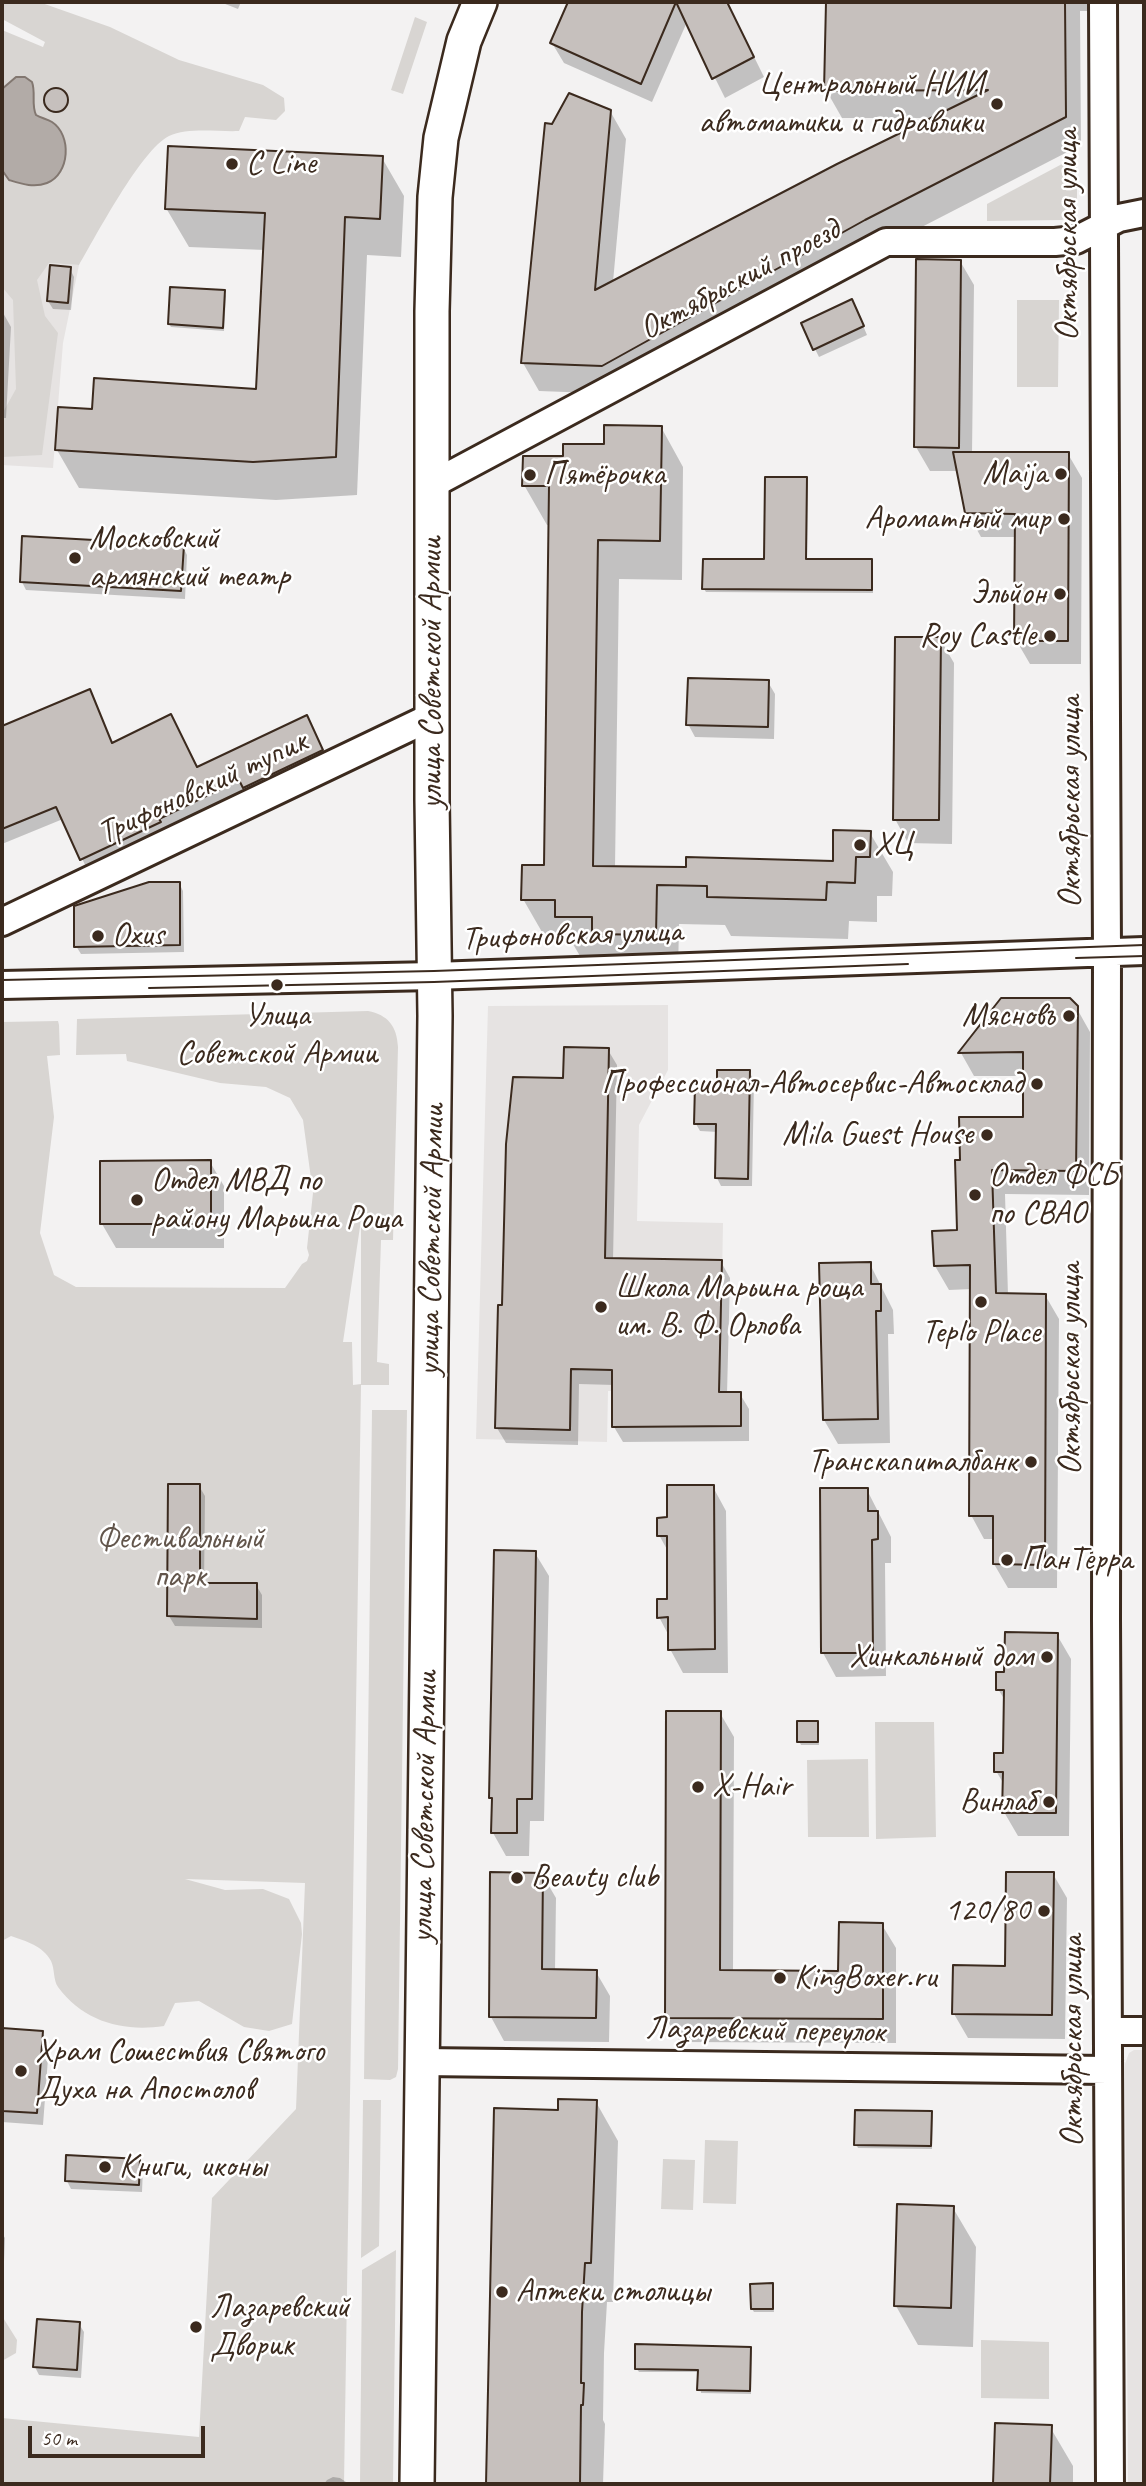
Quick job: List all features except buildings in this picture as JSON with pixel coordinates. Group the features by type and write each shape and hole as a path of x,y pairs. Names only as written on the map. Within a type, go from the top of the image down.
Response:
{"main road":[{"name":"улица Советской Армии","path":"417,2484 434,976 435,197 441,138 464,41 480,2"}],"street":[{"name":"Октябрьская улица","path":"1103,2 1110,2484"},
{"name":"Октябрьский проезд","path":"433,484 886,242 1076,240 1119,218 1144,213"},
{"name":"Трифоновский тупик","path":"2,922 433,716"},
{"name":"Трифоновская улица","path":"2,985 434,976 1144,951"},
{"path":"1108,2031 1144,2031"},
{"name":"Лазаревский переулок","path":"422,2062 1107,2070"}],"shaded area":[{"path":"16,77 25,77 32,82 36,115 52,122 63,136 66,154 64,163 55,178 47,183 28,185 9,180 2,170 2,89"},
{"path":"2,260 79,265 63,343 53,468 2,465"},
{"name":"Школа Марьина роща им. В. Ф. Орлова","path":"668,1005 668,1070 639,1125 637,1221 723,1223 720,1390 608,1391 607,1442 476,1439 488,1006"},
{"path":"1144,2050 1144,2484 1128,2484 1125,2064 1129,2053"}],"green space":[{"path":"2,2 39,2 110,27 179,60 263,85 284,98 285,111 276,120 245,117 239,131 194,131 169,136 158,144 133,175 79,265 49,263 37,280 45,316 58,333 42,455 2,457 2,414 16,389 13,300 2,287 2,30 43,47 45,42 2,19"},
{"path":"415,17 427,22 403,94 391,90"},
{"path":"1077,156 1077,199 1071,216 1062,220 987,221 987,204"},
{"path":"1017,300 1059,300 1058,387 1017,387"},
{"name":"Фестивальный парк","path":"368,1011 381,1015 390,1023 397,1040 393,1240 381,1240 377,1362 389,1364 389,1385 361,1385 344,2484 2,2484 2,2418 199,2437 212,2198 296,2109 305,1883 185,1879 225,1890 263,1889 289,1899 301,1923 302,1934 292,2024 269,2031 244,2027 199,2001 175,2003 164,2026 119,2026 105,2022 80,2009 68,1999 56,1984 52,1964 43,1951 11,1936 2,1941 2,1022 58,1021 59,1025 60,1055 47,1056 54,1117 40,1233 54,1275 76,1287 285,1288 309,1255 307,1248 313,1193 303,1120 290,1098 266,1087 220,1083 127,1061 126,1054 76,1055 77,1019","holes":["361,1220 361,1384 353,1385 352,1342 343,1342"]},
{"path":"372,1410 407,1410 398,2069 396,2077 390,2080 364,2079"},
{"path":"875,1722 934,1722 936,1837 876,1839"},
{"path":"868,1759 869,1837 808,1837 807,1760"},
{"path":"363,2100 381,2100 379,2246 361,2258"},
{"path":"705,2140 738,2141 736,2204 703,2203"},
{"path":"663,2159 695,2160 693,2210 661,2209"},
{"path":"396,2250 393,2484 360,2484 362,2270"},
{"path":"2,2316 17,2340 16,2353 2,2361"},
{"path":"981,2340 1049,2342 1049,2399 981,2398"}],"tram line":[{"path":"2,980 434,971 1144,945"},
{"path":"1076,958 1144,956"},
{"path":"149,988 434,982 908,964"}],"place":[{"name":"Центральный НИИ автоматики и гидравлики","path":"997,104"},
{"name":"С Line","path":"232,164"},
{"name":"Maija","path":"1061,474"},
{"name":"Пятёрочка","path":"530,475"},
{"name":"Ароматный мир","path":"1064,519"},
{"name":"Московский армянский театр","path":"75,558"},
{"name":"Эльйон","path":"1060,594"},
{"name":"Roy Castle","path":"1050,636"},
{"name":"ХЦ","path":"860,845"},
{"name":"Oxus","path":"98,936"},
{"name":"Улица Советской Армии","path":"277,985"},
{"name":"Мясновъ","path":"1069,1016"},
{"name":"Профессионал-Автосервис-Автосклад","path":"1037,1084"},
{"name":"Mila Guest House","path":"987,1135"},
{"name":"Отдел ФСБ по СВАО","path":"975,1195"},
{"name":"Отдел МВД по району Марьина Роща","path":"137,1200"},
{"name":"Teplo Place","path":"981,1302"},
{"name":"Школа Марьина роща им. В. Ф. Орлова","path":"601,1307"},
{"name":"Транскапиталбанк","path":"1031,1462"},
{"name":"ПанТерра","path":"1007,1560"},
{"name":"Хинкальный дом","path":"1047,1657"},
{"name":"X-Hair","path":"698,1787"},
{"name":"Винлаб","path":"1049,1802"},
{"name":"Beauty club","path":"517,1878"},
{"name":"120/80","path":"1044,1911"},
{"name":"KingBoxer.ru","path":"780,1978"},
{"name":"Храм Сошествия Святого Духа на Апостолов","path":"21,2071"},
{"name":"Книги, иконы","path":"105,2167"},
{"name":"Аптеки столицы","path":"502,2292"},
{"name":"Лазаревский Дворик","path":"196,2327"}]}
